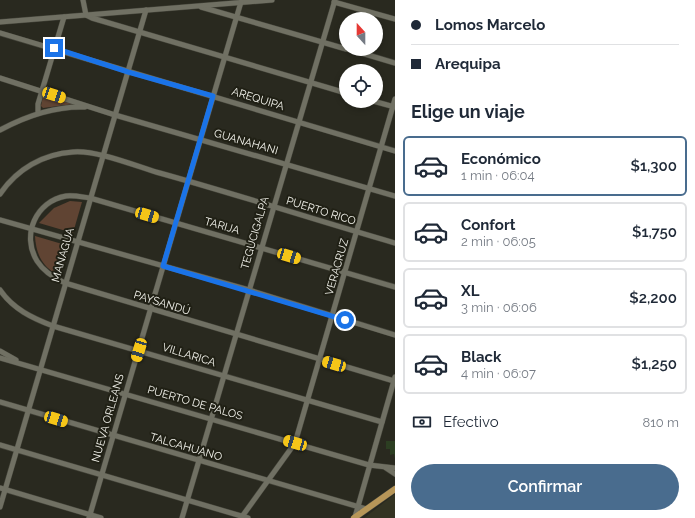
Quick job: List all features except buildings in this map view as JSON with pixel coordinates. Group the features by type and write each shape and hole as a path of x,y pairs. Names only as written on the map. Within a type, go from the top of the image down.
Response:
{"main road":[{"path":"355,518 395,489"}],"street":[{"path":"84,0 86,15"},
{"path":"0,22 272,0"},
{"path":"335,1 395,19"},
{"name":"TEGUCIGALPA","path":"182,518 299,121 321,41 335,1"},
{"name":"NUEVA ORLEANS","path":"90,516 241,2"},
{"path":"197,6 339,47"},
{"name":"MANAGUA","path":"0,507 2,489 16,450 146,10"},
{"path":"86,15 224,58 339,91"},
{"path":"38,113 37,107 64,16"},
{"name":"AREQUIPA","path":"0,33 54,48 128,72 299,121 395,151"},
{"path":"371,56 395,63"},
{"name":"GUANAHANI","path":"0,78 115,115 395,196"},
{"name":"VERACRUZ","path":"244,517 295,443 394,107 395,99"},
{"path":"383,104 394,107"},
{"path":"0,130 38,113 70,108 92,107"},
{"path":"0,194 18,173 46,157 73,152 82,152 103,157"},
{"name":"PUERTO RICO","path":"103,157 273,206 395,244"},
{"path":"30,229 36,215 43,208 59,198 77,196 90,198"},
{"name":"TARIJA","path":"90,198 395,287"},
{"path":"0,220 248,290 395,335"},
{"name":"PAYSANDÚ","path":"30,229 31,244 37,260 48,274 65,283 319,360 394,379"},
{"name":"VILLARICA","path":"0,290 21,311 36,320 53,326 382,422"},
{"path":"0,351 24,364"},
{"name":"PUERTO DE PALOS","path":"0,358 126,393 369,465 395,468"},
{"path":"355,518 394,379"},
{"name":"TALCAHUANO","path":"0,402 357,508 366,509"},
{"path":"0,445 244,517"},
{"name":"PUERTO DE PALOS","path":"385,468 395,474"},
{"path":"2,489 101,518"}],"shaded area":[{"path":"43,96 74,104 43,108 41,106"},
{"path":"70,201 82,202 73,233 39,223 54,208"},
{"path":"35,236 69,246 60,276 45,265 39,255"},
{"path":"395,494 395,518 364,518"}],"route":[{"path":"54,48 128,72 213,96 163,266 345,320"}]}
